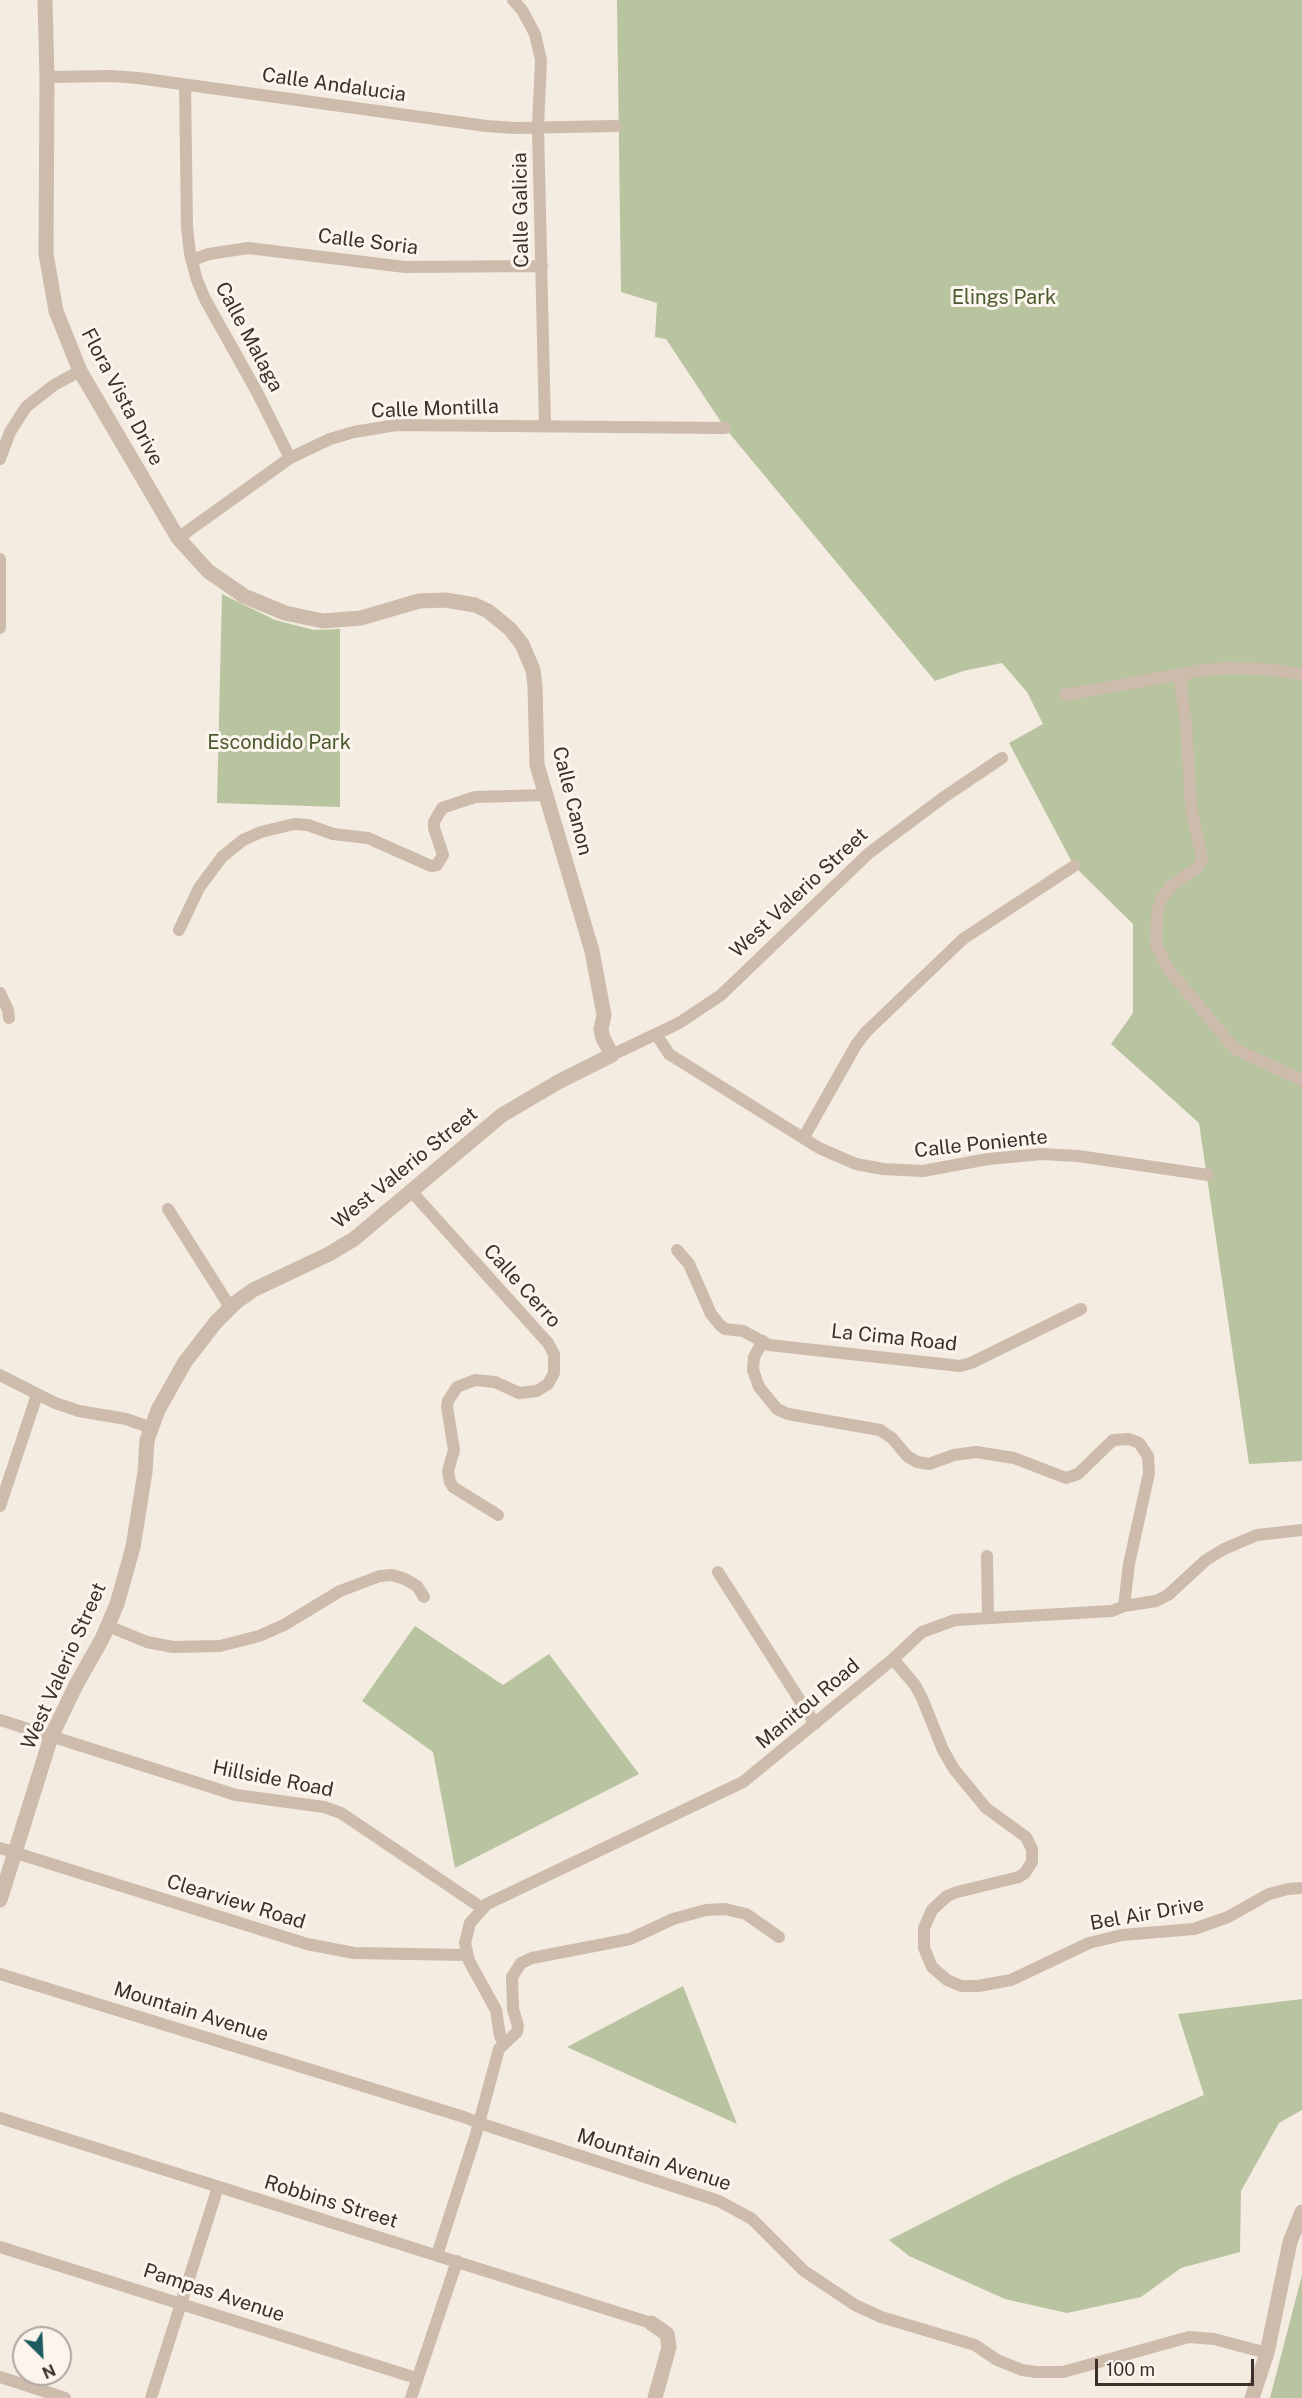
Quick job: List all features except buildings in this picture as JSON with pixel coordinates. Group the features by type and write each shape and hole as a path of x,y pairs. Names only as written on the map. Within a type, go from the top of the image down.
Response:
{"street":[{"name":"Flora Vista Drive","path":"45,0 47,264 56,311 80,371 178,538 208,571 244,596"},
{"name":"Calle Galicia","path":"513,0 529,21 539,47 541,69 538,127 545,426"},
{"name":"Calle Andalucia","path":"47,77 112,76 486,126 616,126"},
{"name":"Calle Malaga","path":"185,85 187,227 192,260 205,299 257,392 290,458"},
{"name":"Calle Soria","path":"192,260 209,254 248,248 405,267 542,266"},
{"path":"0,459 10,432 26,407 54,385 80,371"},
{"name":"Calle Montilla","path":"178,538 290,458 330,439 379,427 725,428"},
{"path":"0,559 0,628"},
{"name":"Calle Canon","path":"244,596 285,614 323,621 361,618 419,601 435,599 475,605 500,619 522,644 533,670 536,686 535,755 592,951 604,1015 601,1029 604,1043 611,1052"},
{"path":"1065,695 1228,668 1263,669 1302,674"},
{"path":"1188,673 1180,682 1186,723 1191,807 1202,860 1198,867 1172,885 1161,899 1157,914 1156,945 1168,969 1235,1049 1302,1080"},
{"name":"West Valerio Street","path":"0,1900 7,1851 51,1737 76,1684 108,1626 127,1577 145,1472 147,1440 170,1385 216,1322 230,1307 253,1290 329,1254 354,1239 501,1115 611,1052 679,1023 721,995 869,853 944,797 1002,758"},
{"path":"179,930 199,888 222,857 243,840 261,832 294,824 308,825 333,834 368,838 431,866 437,865 443,855 434,822 442,808 475,797 545,795"},
{"path":"804,1137 856,1045 866,1032 963,939 1074,866"},
{"path":"0,993 9,1018"},
{"name":"Calle Poniente","path":"657,1034 669,1054 819,1148 856,1164 893,1170 923,1171 988,1159 1042,1154 1078,1156 1208,1174"},
{"name":"Calle Cerro","path":"411,1191 548,1343 554,1354 554,1373 548,1384 537,1391 519,1393 495,1382 475,1380 457,1387 448,1401 454,1450 448,1471 450,1482 498,1515"},
{"path":"168,1209 230,1307"},
{"name":"La Cima Road","path":"677,1250 689,1264 711,1314 720,1325 725,1329 743,1331 769,1345 960,1366 972,1363 1081,1309"},
{"path":"763,1341 754,1357 753,1370 759,1387 777,1409 880,1430 892,1438 907,1456 922,1464 976,1452 1014,1458 1066,1478 1078,1474 1113,1440 1129,1439 1139,1443 1148,1456 1149,1473 1129,1564 1124,1606"},
{"path":"0,1375 37,1395 79,1410 126,1419 152,1428"},
{"path":"0,1506 37,1395"},
{"name":"Manitou Road","path":"482,1908 743,1782 893,1659 914,1638 938,1624 988,1617 1112,1611 1124,1606 1143,1605 1168,1595 1206,1560 1238,1542 1257,1535 1302,1530"},
{"path":"987,1556 988,1617"},
{"path":"718,1572 815,1724"},
{"path":"108,1626 127,1636 164,1645 220,1646 259,1636 284,1625 339,1591 380,1576 392,1575 405,1579 417,1586 424,1597"},
{"name":"Bel Air Drive","path":"893,1659 918,1691 943,1750 954,1769 986,1808 1026,1837 1032,1849 1032,1862 1025,1873 1019,1877 957,1892 947,1896 932,1910 924,1928 924,1948 932,1967 947,1980 961,1986 1008,1981 1089,1943 1122,1935 1194,1929 1228,1917 1269,1894 1302,1888"},
{"name":"Hillside Road","path":"0,1720 236,1796 324,1807 341,1813 482,1908"},
{"name":"Clearview Road","path":"7,1851 307,1944 354,1953 467,1955"},
{"path":"482,1908 473,1917 467,1929 465,1943 467,1955 495,2010 500,2036 504,2044"},
{"path":"438,2255 500,2049 517,2032 518,2026 513,2008 512,1977 517,1967 526,1960 630,1939 673,1919 712,1909 732,1910 746,1914 779,1937"},
{"name":"Mountain Avenue","path":"0,1974 464,2117 728,2205 752,2219 804,2271 855,2305 881,2317 975,2345 997,2360 1023,2370 1036,2373 1064,2372 1188,2337 1214,2339 1267,2353"},
{"name":"Robbins Street","path":"0,2118 651,2323"},
{"path":"151,2398 218,2187"},
{"path":"1252,2398 1267,2353 1290,2242 1302,2212"},
{"name":"Pampas Avenue","path":"0,2247 416,2378"},
{"path":"411,2398 457,2261"},
{"path":"651,2323 667,2334 669,2347 655,2398"},
{"path":"0,2377 65,2398"}],"green space":[{"name":"Elings Park","path":"617,0 1302,0 1302,1461 1249,1464 1199,1123 1111,1044 1133,1013 1133,924 1074,866 1009,743 1043,724 1027,692 1002,663 963,671 935,681 725,428 666,339 655,337 657,303 621,292"},
{"name":"Escondido Park","path":"222,594 275,620 314,630 340,629 340,807 217,803"},
{"path":"415,1626 503,1685 549,1654 639,1774 455,1868 433,1752 362,1701"},
{"path":"683,1986 737,2124 567,2047"},
{"path":"1302,1999 1302,2110 1279,2123 1241,2191 1240,2252 1181,2268 1141,2297 1067,2313 1005,2299 909,2256 889,2240 1013,2177 1204,2095 1178,2014"},
{"path":"1302,2275 1302,2398 1270,2398"}]}
